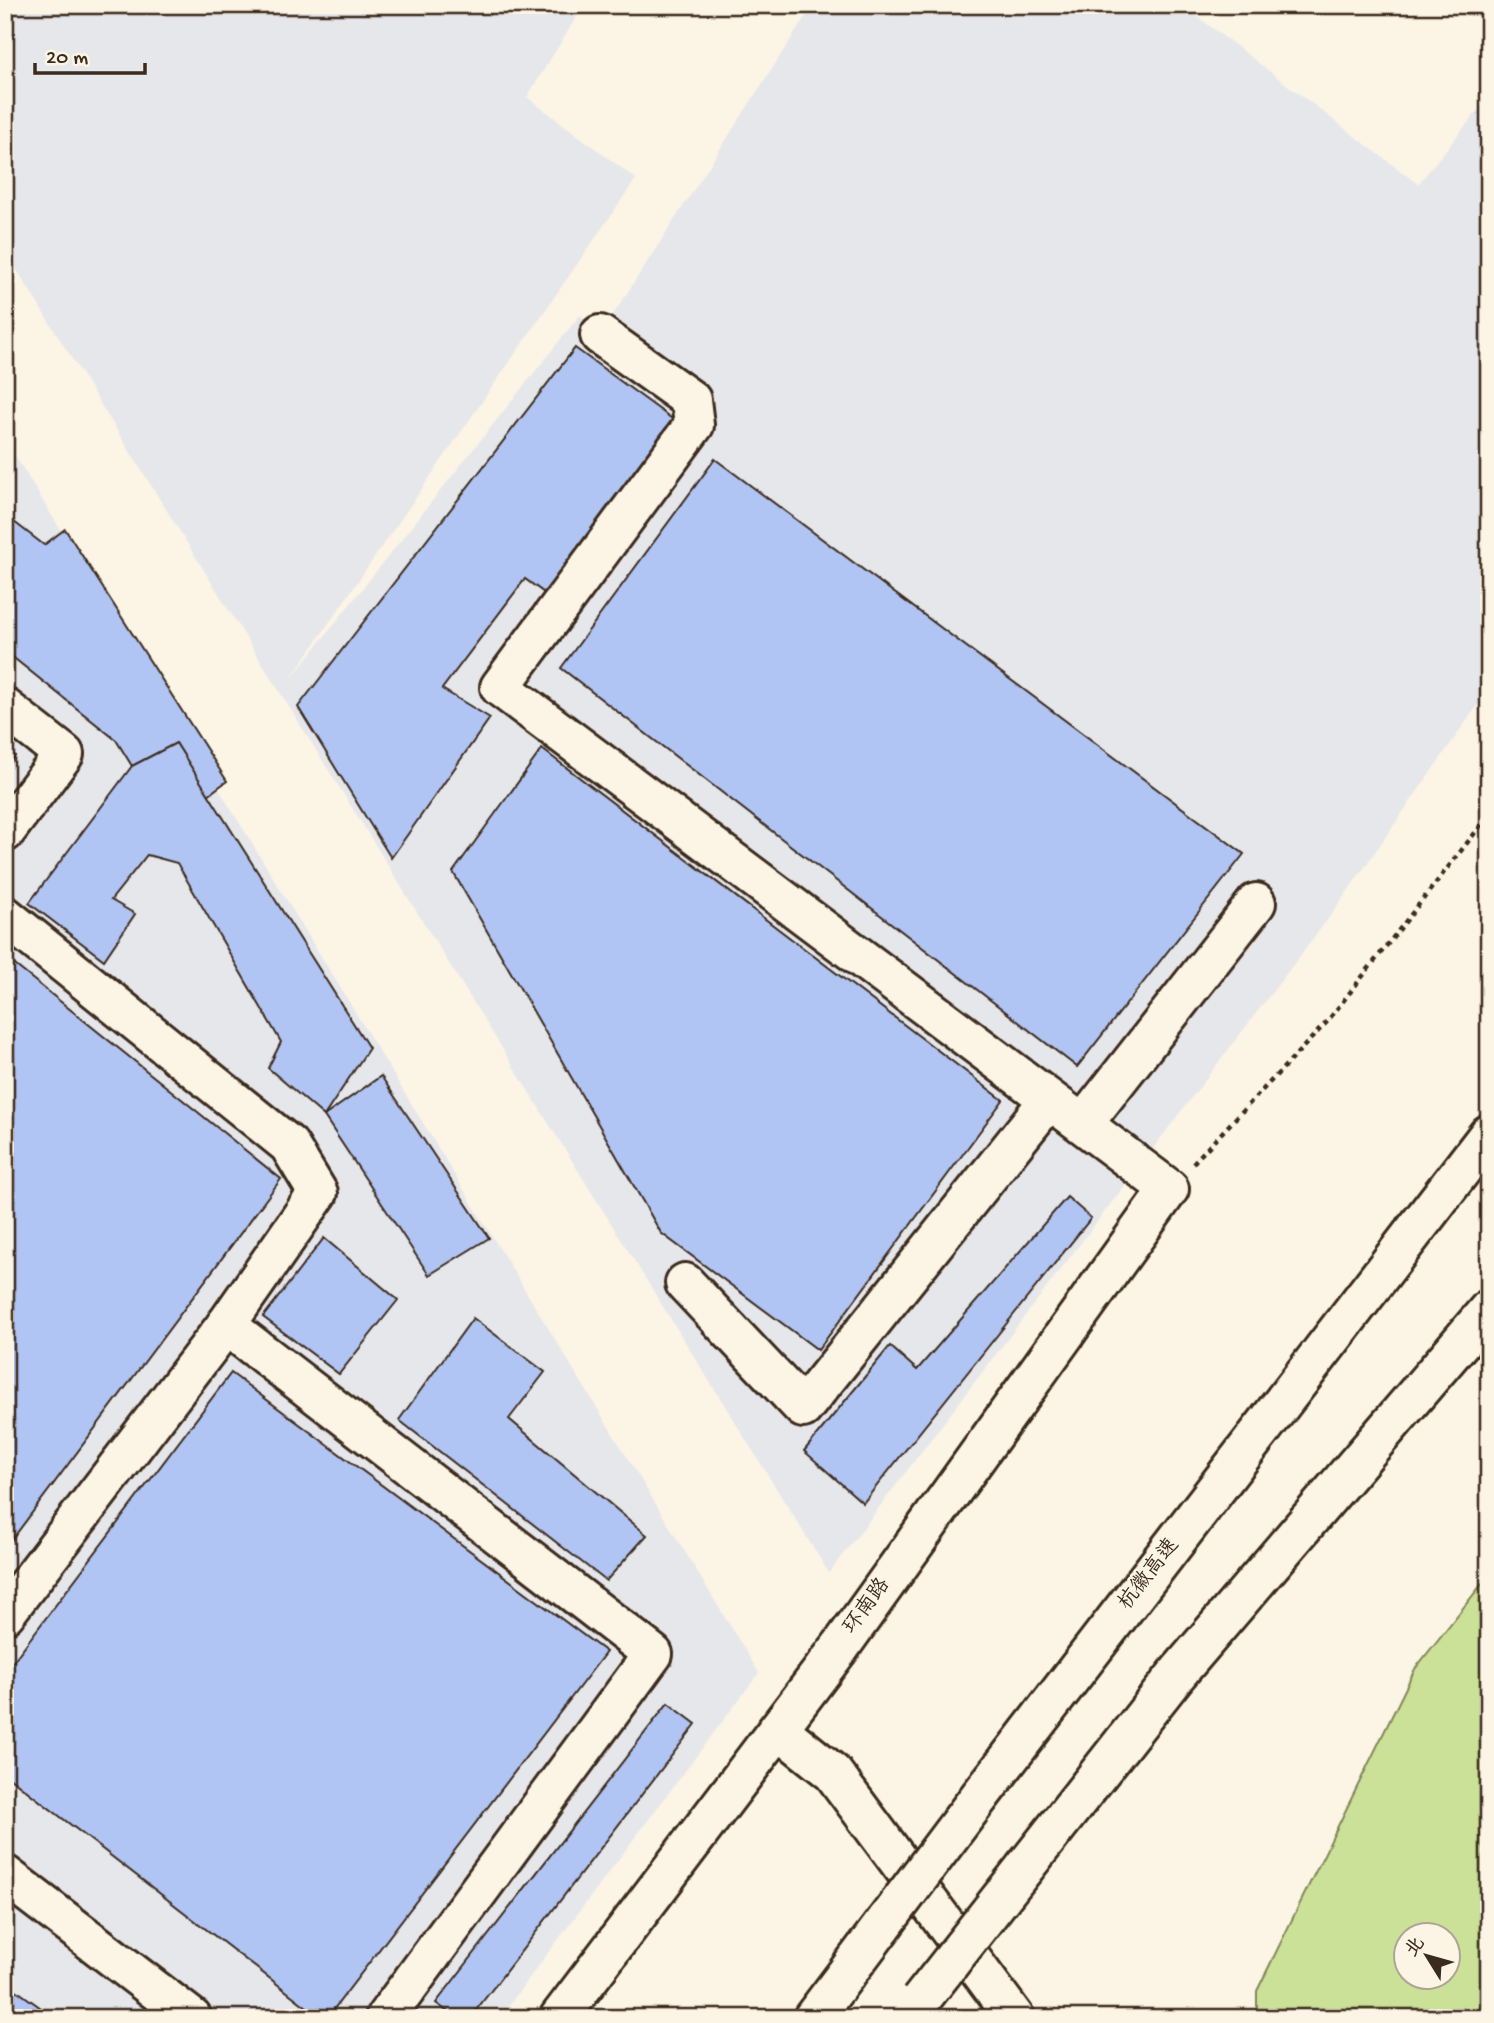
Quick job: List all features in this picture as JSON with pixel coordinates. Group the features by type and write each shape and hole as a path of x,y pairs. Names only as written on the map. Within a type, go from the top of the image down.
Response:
{"main road":[{"path":"600,335 691,400 694,425 500,687 1168,1189"},
{"path":"5,708 64,754 5,832"},
{"path":"1083,1124 1256,903"},
{"path":"5,916 289,1145 318,1193 226,1325 5,1614"},
{"path":"685,1283 803,1408 1049,1100"},
{"name":"杭徽高速","path":"813,2018 980,1796 1489,1134"},
{"name":"环南路","path":"559,2018 849,1635 1168,1189"},
{"path":"914,2009 1177,1674 1489,1309"},
{"path":"226,1325 653,1654 385,2018"},
{"path":"778,1728 833,1773 1015,2018"},
{"path":"5,1875 191,2018"}],"path":[{"path":"1168,1189 1326,1023 1489,815"}],"shaded area":[{"path":"5,5 584,5 527,97 636,179 289,681 580,315 602,332 813,5 1182,5 1418,184 1489,97 1489,689 1331,915 829,1573 5,251"},
{"path":"5,439 759,1673 499,2018 5,2018"}],"green space":[{"path":"1489,1575 1489,2018 1257,2018 1257,1991 1415,1669"}],"building":[{"path":"575,348 675,421 547,595 525,579 442,689 490,718 391,858 298,707"},
{"path":"715,459 1244,854 1077,1067 561,668"},
{"path":"5,515 44,545 65,529 227,781 208,795 176,743 132,766 116,740 5,651"},
{"path":"176,743 369,1048 324,1116 268,1068 281,1042 177,863 147,855 111,900 135,914 104,960 29,903 132,766"},
{"path":"5,748 15,756 5,769"},
{"path":"542,749 1003,1100 818,1350 661,1233 453,872"},
{"path":"5,957 281,1179 5,1549"},
{"path":"381,1076 489,1238 429,1275 324,1116"},
{"path":"1067,1197 1091,1218 863,1503 804,1451 890,1346 917,1370"},
{"path":"324,1238 398,1300 339,1374 263,1317"},
{"path":"473,1318 545,1372 509,1419 647,1535 606,1581 399,1420"},
{"path":"231,1373 606,1652 327,2018 321,2018 5,1774 5,1672"},
{"path":"668,1703 696,1724 470,2018 456,2018 436,2003"},
{"path":"5,1982 55,2018 5,2018"}]}
